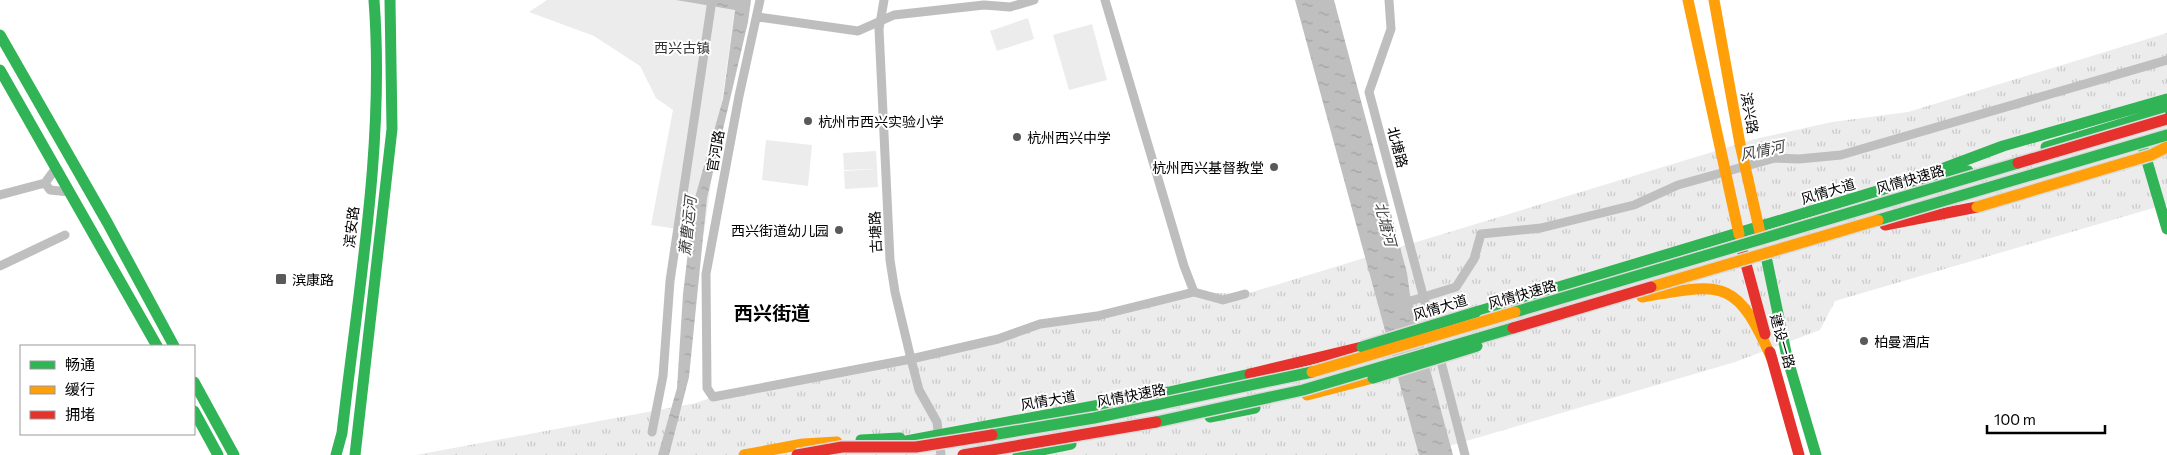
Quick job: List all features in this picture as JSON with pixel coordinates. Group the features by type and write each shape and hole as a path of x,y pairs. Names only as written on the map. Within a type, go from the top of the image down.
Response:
{"main road":[{"name":"滨安路","path":"336,455 342,433 372,172 376,108 376,26 374,0"},
{"path":"355,455 392,129 393,88 390,0"},
{"path":"1688,0 1739,234"},
{"name":"滨兴路","path":"1714,0 1740,144 1766,261"},
{"path":"0,35 107,222 173,345"},
{"path":"0,70 156,345"},
{"path":"1907,182 1960,159 2060,128 2167,100"},
{"name":"风情大道","path":"826,455 917,442 940,434 1170,392 1315,360 1907,182 1959,174 2167,110"},
{"name":"风情快速路","path":"875,455 917,442 1130,411 1324,369 2167,119"},
{"path":"963,455 1152,423 1303,390 2167,135"},
{"path":"1018,455 1130,431 1232,413 1373,378 1885,225 2167,146"},
{"path":"1885,225 1977,207 2151,155 2167,146"},
{"path":"2144,151 2167,229"},
{"name":"建设一路","path":"1739,234 1746,266 1799,455"},
{"name":"建设一路","path":"1766,261 1787,356 1816,455"},
{"path":"1642,297 1700,287 1716,288 1731,294 1746,305 1772,359"},
{"path":"195,384 234,455"},
{"path":"195,414 218,455"},
{"path":"744,455 803,444 917,442"},
{"path":"797,455 842,447 917,442"}],"street":[{"path":"652,432 664,376 670,281 712,0"},
{"name":"官河路","path":"760,0 758,17 739,96 706,274 707,388 713,397 911,359"},
{"name":"古塘路","path":"884,0 879,29 890,260 895,292 919,390 937,422 940,434 941,455"},
{"path":"758,17 858,30 894,15 984,5 1010,7 1034,0"},
{"path":"1105,0 1184,266 1194,292"},
{"name":"北塘路","path":"1389,0 1391,29 1386,50 1369,92 1465,455"},
{"path":"0,195 45,183 56,168"},
{"path":"45,183 50,190 70,192"},
{"path":"911,359 998,340 1040,324 1097,316 1194,292 1223,300 1246,294"}],"green space":[{"name":"西兴古镇","path":"547,0 736,0 704,233 651,225 673,110 656,98 640,66 594,36 529,12"},
{"path":"1028,18 1034,39 997,51 990,31"},
{"path":"1092,24 1107,80 1069,90 1053,35"},
{"path":"2167,33 2167,204 1835,301 1820,330 1735,362 1419,455 416,455 696,403 713,397 911,359 1040,324 1194,292 1246,294 1755,139 1832,122 1908,112"},
{"path":"766,140 812,145 808,186 762,180"},
{"path":"876,151 877,169 844,170 843,153"},
{"path":"877,169 878,187 845,189 844,171"}],"water":[{"path":"676,0 751,0 748,22 707,198 689,377 669,455 658,455 677,388 683,294 694,201 723,99 735,10"},
{"name":"北塘河","path":"1295,0 1334,0 1407,273 1410,295 1453,455 1419,455"}],"waterway":[{"name":"风情河","path":"1401,304 1456,287 1474,259 1481,234 1541,228 1634,205 1678,185 1775,158 1799,159 1841,155 2167,60"},
{"path":"0,266 65,235"}],"traffic: fast":[{"path":"336,455 342,433 373,163 376,109 374,0"},
{"path":"355,455 392,129 390,0"},
{"path":"0,35 107,222 173,345"},
{"path":"0,70 156,345"},
{"path":"1907,182 2003,146 2167,99"},
{"path":"2046,147 2167,110"},
{"path":"1878,220 2167,135"},
{"path":"2144,151 2167,229"},
{"path":"1515,312 2018,163"},
{"path":"1476,312 1907,182 1968,171"},
{"path":"1767,261 1787,357 1816,455"},
{"path":"1362,347 1476,312"},
{"path":"1156,422 1303,390 1513,328"},
{"path":"1373,378 1477,346"},
{"path":"992,435 1094,418 1312,372"},
{"path":"890,444 1169,392 1250,374"},
{"path":"195,384 234,455"},
{"path":"1210,417 1255,408"},
{"path":"195,413 218,455"},
{"path":"861,440 900,438"},
{"path":"1018,455 1071,444"}],"traffic: slow":[{"path":"1688,0 1739,234"},
{"path":"1714,0 1740,144 1761,237"},
{"path":"1977,207 2151,155 2167,147"},
{"path":"1651,287 1878,220"},
{"path":"1642,297 1692,289 1710,289 1725,292 1737,300 1748,313 1772,359"},
{"path":"1312,372 1515,312"},
{"path":"1307,395 1373,378"},
{"path":"744,455 803,444 837,442"}],"traffic: jam":[{"path":"2018,163 2167,119"},
{"path":"1885,225 1977,207"},
{"path":"1743,253 1765,334"},
{"path":"1513,328 1651,287"},
{"path":"1250,374 1362,347"},
{"path":"1770,352 1799,455"},
{"path":"963,455 1156,422"},
{"path":"797,455 842,447 916,447 992,435"}],"place":[{"name":"杭州市西兴实验小学","path":"808,121"},
{"name":"杭州西兴中学","path":"1017,137"},
{"name":"杭州西兴基督教堂","path":"1274,167"},
{"name":"西兴街道幼儿园","path":"839,230"},
{"name":"滨康路","path":"281,279"},
{"name":"柏曼酒店","path":"1864,341"}],"district":[{"name":"西兴街道","path":"772,312"}],"water label":[{"name":"萧曹运河","path":"687,226"}]}
